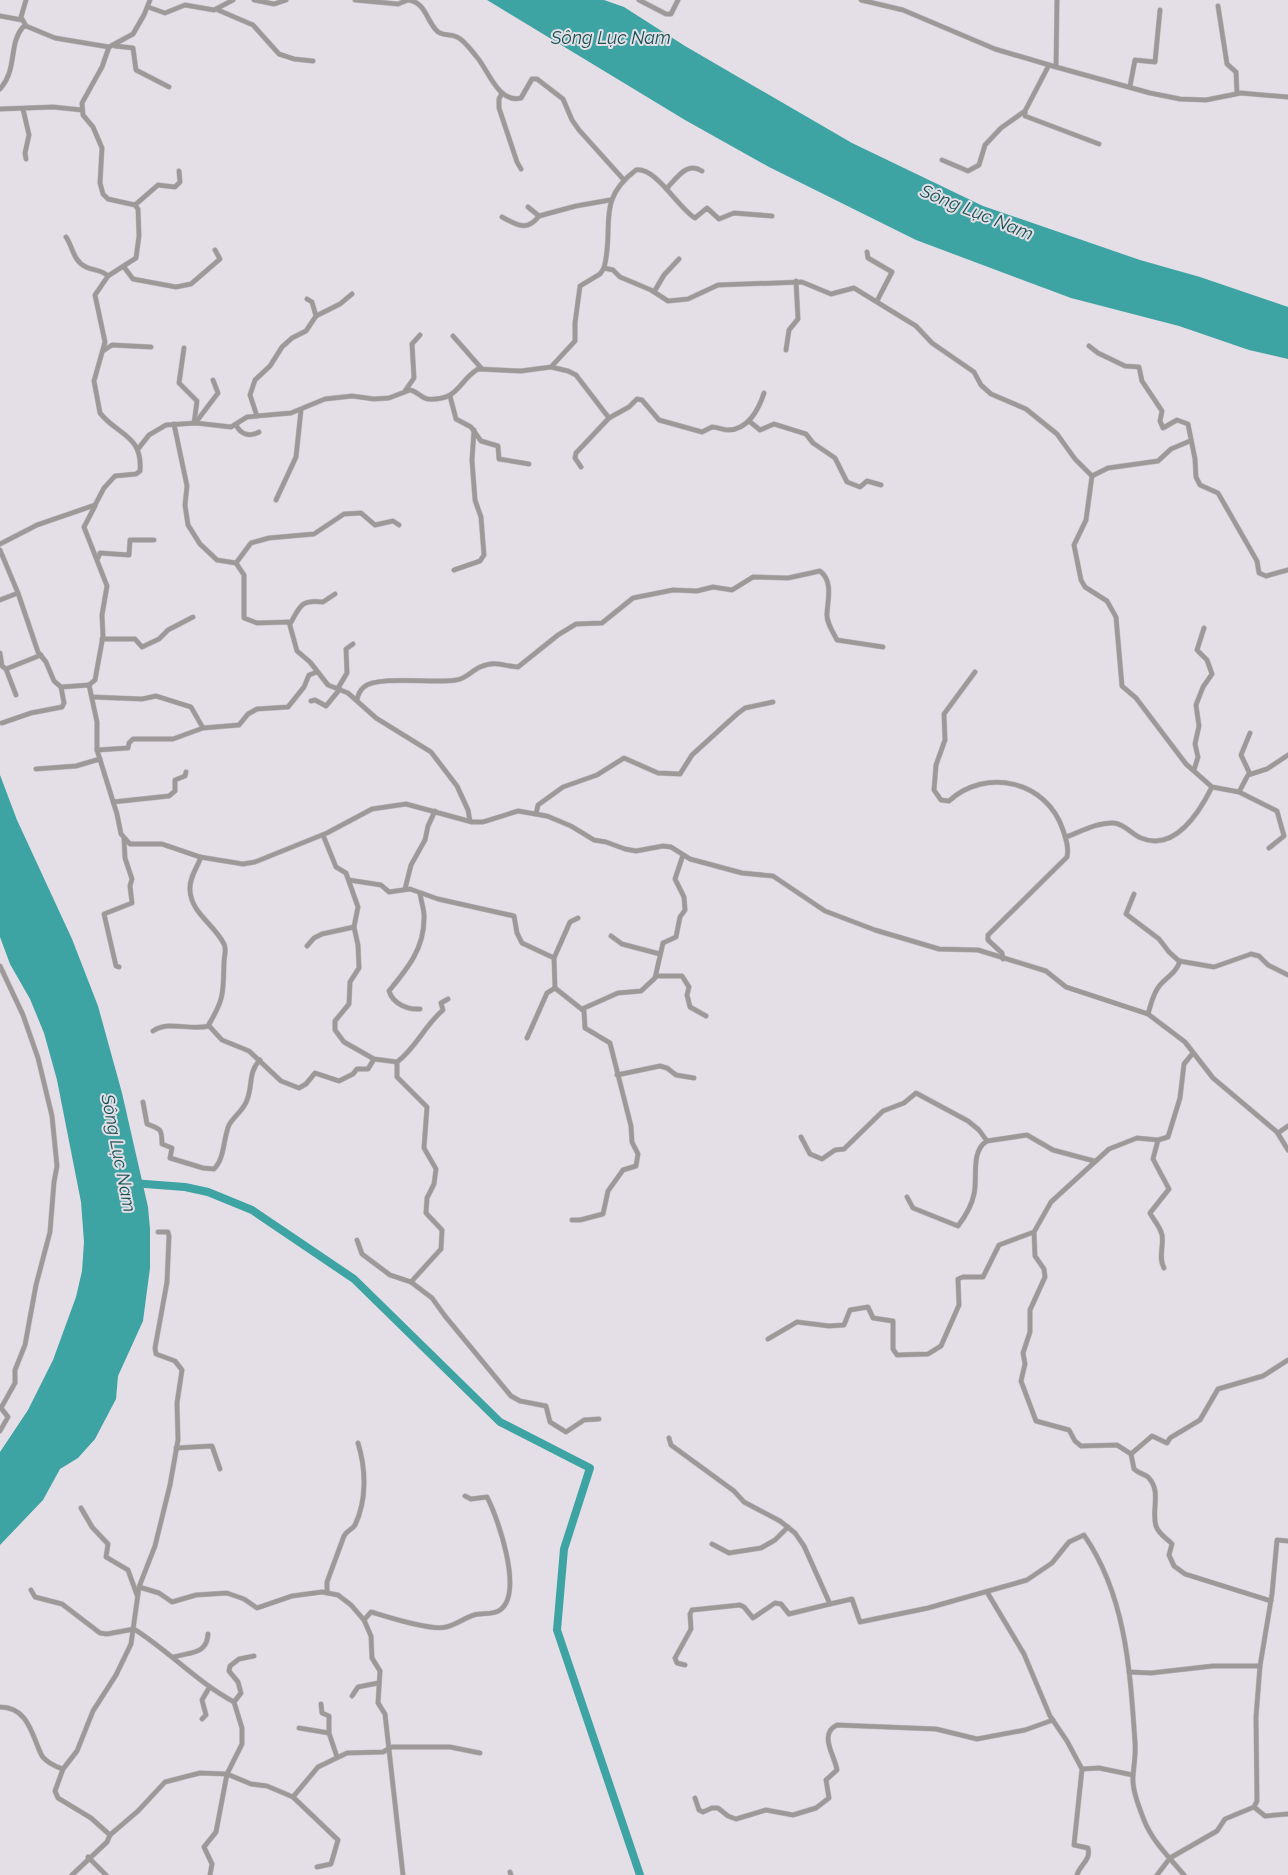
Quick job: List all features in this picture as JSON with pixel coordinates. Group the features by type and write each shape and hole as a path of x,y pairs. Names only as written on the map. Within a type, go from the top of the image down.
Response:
{"street":[{"path":"26,0 21,14 26,26 65,42 133,48 136,70 169,87"},
{"path":"150,0 148,7 132,34 112,46 102,67 84,96 82,110 102,145 100,187 108,199 135,205 158,185 175,187 180,182 179,171"},
{"path":"218,10 233,0"},
{"path":"254,0 274,4 286,0"},
{"path":"355,0 398,4 412,1 422,6 436,31 445,36 456,36 464,43 502,93 514,99 521,98 532,79 537,79 563,99 572,120 624,180"},
{"path":"639,0 666,14 671,14 678,0"},
{"path":"861,0 903,10 980,44 1165,97 1206,100 1236,93 1288,97"},
{"path":"1056,67 1057,0"},
{"path":"148,7 164,13 184,5 218,10 253,25 279,54 294,60 314,61"},
{"path":"1218,6 1227,64 1236,72 1236,93"},
{"path":"1130,86 1135,60 1155,62 1160,10"},
{"path":"0,16 22,20"},
{"path":"0,89 8,78 13,64 16,36 26,26"},
{"path":"942,160 964,170 976,168 980,163 985,145 992,136 1024,111 1049,65"},
{"path":"502,93 499,99 499,108 521,169"},
{"path":"0,109 53,107 82,110"},
{"path":"23,108 29,135 24,153 26,159"},
{"path":"1024,111 1025,116 1098,144"},
{"path":"667,188 690,167 702,170"},
{"path":"550,367 575,341 575,323 580,286 600,274 604,268 610,200 624,180 636,170 642,170 667,188 681,206 695,218 707,208 719,219 734,213 772,216"},
{"path":"502,217 523,227 530,225 539,216 576,206 610,200"},
{"path":"61,687 89,685 95,680 102,639 102,615 106,586 98,558 84,527 104,488 115,476 138,473 140,464 138,449 120,428 100,413 94,381 105,342 95,298 96,291 108,276 134,259 138,252 138,209 135,205"},
{"path":"528,207 539,216"},
{"path":"66,237 78,261 87,267 100,270 108,276"},
{"path":"124,267 133,279 182,286 195,282 220,259 215,250"},
{"path":"866,252 868,258 892,272 877,301"},
{"path":"654,292 664,275 679,259"},
{"path":"604,268 614,270 620,277 654,292 663,299 674,301 688,299 718,285 755,285 796,281 814,285 831,294 854,288 916,326 932,343 966,366 991,394 1026,409 1054,432 1075,459 1092,476"},
{"path":"786,350 789,330 798,319 796,281"},
{"path":"257,416 250,395 255,380 270,366 282,347 294,336 306,331 316,316 336,306 352,294"},
{"path":"307,299 312,302 316,316"},
{"path":"404,391 414,378 412,344 420,335"},
{"path":"453,336 482,369"},
{"path":"103,352 112,345 151,347"},
{"path":"1089,346 1098,353 1125,366 1138,367 1142,382 1162,412 1162,426 1164,428 1177,420 1185,422 1190,426 1190,441 1195,459 1196,477 1200,485 1218,493 1257,561 1259,573 1266,576 1288,570"},
{"path":"184,348 179,383 198,401 195,423"},
{"path":"138,449 154,430 174,424 195,423 231,427 236,426 247,417 301,410 325,399 352,396 374,399 388,398 404,391 413,390 426,399 450,396 456,392 472,373 482,369 520,371 550,367 568,371 576,376 609,418"},
{"path":"195,423 218,393 214,380"},
{"path":"580,467 575,456 609,418 640,398 662,421 700,432 712,427 731,430 748,421 759,410 764,393"},
{"path":"450,396 456,418 474,430 481,441 498,446 499,459 529,464"},
{"path":"276,500 296,457 301,410"},
{"path":"748,421 760,430 774,424 803,433 835,458 844,479 850,484 860,486 867,481 881,485"},
{"path":"174,424 187,486 185,505 188,525 200,544 217,560 236,563 244,575 244,618 257,623 285,621 290,624"},
{"path":"236,426 241,432 248,435 259,432"},
{"path":"454,570 480,561 484,555 481,517 476,506 474,493 472,460 474,430"},
{"path":"1092,476 1108,468 1158,461 1171,449 1190,441"},
{"path":"1092,476 1086,520 1074,544 1082,580 1090,592 1107,602 1116,617 1122,686 1136,698 1183,761 1212,787 1239,792 1277,811 1284,836 1269,848"},
{"path":"0,544 37,525 95,506"},
{"path":"236,563 251,542 269,538 310,536 337,516 350,512 361,513 375,525 393,520 399,525"},
{"path":"98,558 100,553 129,554 130,540 154,540"},
{"path":"0,550 18,592 30,632 40,656 49,668 54,681 61,687 64,702 62,707 31,713 2,723"},
{"path":"357,700 362,688 371,683 406,679 438,682 451,681 463,678 478,668 490,664 502,663 518,667 533,653 573,625 602,623 633,598 679,590 697,592 713,587 732,590 751,578 762,576 788,578 820,571 827,579 829,601 827,616 837,640 883,647"},
{"path":"0,600 18,592"},
{"path":"335,594 323,602 312,600 299,607 290,624 297,651 328,685 339,689 357,700 376,718 431,752 457,786 468,810 470,822"},
{"path":"102,639 135,639 142,647 159,639 168,630 193,617"},
{"path":"1194,770 1198,757 1195,744 1199,726 1196,706 1203,687 1212,674 1207,660 1196,650 1204,628"},
{"path":"311,701 315,700 326,706 339,689 347,673 346,649 353,644"},
{"path":"0,653 2,666 6,670 16,695"},
{"path":"6,670 40,656"},
{"path":"97,750 128,748 129,743 133,739 173,739 204,728 242,724 248,714 257,709 288,706 304,687 309,675 317,672"},
{"path":"975,672 944,714 945,740 936,765 934,790 941,800 949,801 955,794 975,784 994,781 1017,784 1044,799 1060,819 1066,837 1067,857 988,935 988,940 1002,953 1003,959"},
{"path":"89,685 97,722 97,750 124,839 125,858 132,880 130,886 132,903 104,914 113,946 112,956 116,966 119,967"},
{"path":"92,696 142,699 156,696 188,705 204,728"},
{"path":"536,814 538,804 564,787 597,775 624,758 658,773 680,774 692,755 737,714 745,708 773,702"},
{"path":"1250,733 1241,754 1250,774"},
{"path":"1239,792 1250,774 1267,769 1288,754"},
{"path":"36,768 76,766 100,759"},
{"path":"113,802 169,796 175,791 175,780 185,776 186,772"},
{"path":"1066,837 1111,823 1121,825 1142,838 1161,841 1171,837 1192,820 1212,787"},
{"path":"124,839 130,844 138,846 168,845 201,857 246,863 323,835 377,807 410,804 470,822 483,822 518,811 552,817 594,840 625,849 636,851 668,846 690,859 742,873 773,876 825,911 875,930 932,947 978,950 1046,972 1066,986 1148,1014 1185,1042 1213,1078 1278,1133 1288,1150"},
{"path":"405,889 411,865 425,840 428,826 435,812"},
{"path":"323,835 336,867 346,874 349,880 358,907 354,927 358,945 359,968 350,982 350,1002 336,1019 334,1026 338,1036 344,1042 374,1059 397,1062"},
{"path":"582,1009 618,993 639,992 656,976 664,942 676,937 680,917 685,910 684,896 675,879 683,855"},
{"path":"153,1031 172,1026 191,1029 209,1026 218,1011 224,993 226,949 219,936 200,916 190,896 193,875 201,857"},
{"path":"349,880 381,885 389,892 405,889 514,916 517,933 522,942 554,958"},
{"path":"420,893 424,920 421,944 404,973 389,991 390,995 404,1007 420,1009"},
{"path":"1134,894 1126,914 1159,939 1169,952 1180,961 1214,967 1251,954 1259,956 1268,965 1288,974"},
{"path":"555,988 554,958 570,922 578,918"},
{"path":"307,946 314,938 322,934 354,927"},
{"path":"611,936 622,944 660,954"},
{"path":"1148,1014 1158,988 1176,971 1180,961"},
{"path":"0,966 23,1015 38,1058 52,1116 57,1166 50,1232 36,1285 25,1345 15,1370 15,1383 1,1408 8,1417 0,1431"},
{"path":"656,976 682,976 689,987 687,995 690,1007 706,1016"},
{"path":"555,988 582,1009 585,1016 583,1024 585,1028 610,1043 631,1126 632,1142 638,1154 637,1165 623,1170 613,1182 606,1194 603,1214 580,1220 572,1220"},
{"path":"527,1038 547,994 555,988"},
{"path":"411,1282 441,1249 442,1230 426,1213 426,1198 434,1184 436,1169 424,1148 427,1107 398,1077 397,1062 415,1044 429,1022 444,1010 441,1003 448,998"},
{"path":"209,1026 222,1040 249,1051 281,1081 300,1088 315,1073 339,1081 353,1074 357,1069 368,1069 374,1059"},
{"path":"1193,1053 1184,1064 1178,1105 1168,1137 1158,1140 1145,1137 1132,1139 1109,1148 1073,1184 1051,1202 1034,1232 1036,1256 1044,1269 1045,1278 1030,1310 1030,1332 1023,1353 1026,1364 1022,1381 1035,1419 1038,1422 1069,1430 1075,1442 1081,1446 1117,1445 1131,1454 1134,1469 1148,1478 1154,1487 1156,1498 1153,1510 1156,1526 1161,1534 1172,1544 1170,1555 1178,1570 1201,1580 1270,1600"},
{"path":"144,1102 147,1124 161,1131 163,1135 162,1144 172,1148 170,1158 203,1168 214,1169 221,1155 230,1124 247,1102 253,1067 260,1060"},
{"path":"618,1075 660,1066 667,1068 673,1074 694,1078"},
{"path":"800,1137 811,1156 822,1159 835,1150 844,1149 885,1109 904,1103 916,1093 968,1120 979,1130 986,1141"},
{"path":"1278,1133 1288,1126"},
{"path":"907,1197 913,1208 922,1213 951,1225 960,1225 974,1195 975,1167 980,1147 986,1141 1027,1136 1053,1150 1094,1161"},
{"path":"1158,1140 1153,1159 1169,1189 1150,1214 1158,1223 1162,1234 1161,1261 1164,1268"},
{"path":"110,1835 91,1818 56,1796 55,1790 63,1769 77,1751 92,1711 124,1660 134,1629 139,1587 154,1550 165,1511 176,1448 177,1403 182,1370 175,1361 156,1354 154,1348 167,1282 170,1236 168,1232 158,1232"},
{"path":"768,1339 796,1322 829,1326 844,1325 850,1310 868,1306 872,1318 889,1319 893,1322 894,1352 898,1355 931,1353 941,1346 957,1314 959,1304 958,1279 982,1277 999,1245 1034,1232"},
{"path":"357,1240 362,1254 390,1275 411,1282 439,1305 445,1316 514,1398 546,1406 550,1422 566,1432 584,1420 599,1419"},
{"path":"1131,1454 1152,1436 1167,1443 1170,1438 1200,1420 1218,1390 1263,1376 1288,1360"},
{"path":"669,1438 671,1445 734,1491 744,1502 788,1527 798,1536 830,1604"},
{"path":"327,1592 327,1582 344,1536 346,1532 354,1527 362,1503 362,1461 358,1443"},
{"path":"176,1448 212,1446 220,1469"},
{"path":"364,1620 371,1612 430,1627 446,1627 473,1615 497,1612 502,1607 506,1600 511,1574 493,1512 486,1496 474,1499 465,1496"},
{"path":"81,1508 92,1526 108,1544 106,1557 128,1570 138,1596"},
{"path":"712,1544 731,1554 761,1548 775,1540 788,1527"},
{"path":"685,1665 677,1663 675,1658 691,1629 690,1614 693,1610 742,1606 753,1618 775,1603 781,1604 789,1614 852,1599 860,1622 864,1622 987,1592 1027,1580 1052,1563 1069,1542 1084,1535 1099,1560 1120,1611 1136,1751 1133,1776 1135,1790 1146,1825 1153,1838 1184,1875"},
{"path":"1157,1875 1170,1858 1217,1832 1225,1819 1254,1807 1258,1796 1256,1717 1260,1666 1277,1540 1288,1540"},
{"path":"139,1587 159,1593 172,1602 196,1595 231,1594 258,1608 292,1596 327,1592 342,1597 364,1620 371,1639 372,1658 380,1671 378,1703 385,1714 387,1750 390,1755 403,1875"},
{"path":"31,1590 35,1597 62,1604 92,1628 103,1634 134,1629 174,1657 192,1675 209,1688 234,1702 242,1728 242,1746 227,1774 216,1832 204,1847 212,1866 210,1875"},
{"path":"987,1592 1024,1654 1053,1720 1082,1769 1074,1845 1088,1848 1089,1852 1087,1861 1077,1875"},
{"path":"174,1657 196,1653 207,1642 208,1634"},
{"path":"234,1702 240,1696 241,1691 229,1669 239,1659 254,1656"},
{"path":"1128,1672 1151,1673 1213,1666 1260,1666"},
{"path":"352,1696 358,1687 378,1683"},
{"path":"202,1719 206,1715 202,1700 209,1688"},
{"path":"321,1704 322,1713 329,1716 329,1733 337,1757"},
{"path":"0,1707 11,1708 30,1724 43,1757 58,1768 63,1769"},
{"path":"694,1798 698,1810 703,1812 712,1808 718,1808 736,1819 766,1810 793,1815 816,1808 828,1798 827,1778 837,1770 828,1737 830,1729 837,1725 936,1729 977,1739 1025,1730 1053,1720"},
{"path":"299,1728 329,1733"},
{"path":"293,1797 318,1767 352,1752 383,1752 398,1747 457,1747 480,1753"},
{"path":"1082,1769 1099,1768 1133,1776"},
{"path":"72,1875 165,1782 204,1772 227,1774 251,1784 267,1786 293,1797 338,1840 331,1864 318,1867"},
{"path":"1254,1807 1265,1816 1288,1814"},
{"path":"88,1857 106,1875"}],"water":[{"name":"Sông Lục Nam","path":"487,0 604,0 624,7 685,46 852,143 983,206 1140,260 1200,277 1288,307 1288,359 1249,350 1179,326 1071,298 916,240 769,167 685,120"},
{"name":"Sông Lục Nam","path":"0,775 17,820 72,939 98,1006 122,1093 148,1207 150,1268 143,1321 118,1376 116,1399 95,1439 78,1458 60,1469 43,1500 0,1545 0,1452 28,1410 53,1360 76,1297 82,1271 84,1242 81,1202 57,1080 44,1033 30,999 10,964 0,937"}],"waterway":[{"path":"132,1183 185,1187 208,1192 252,1210 354,1279 500,1422 590,1468 564,1549 557,1630 640,1875"}]}
